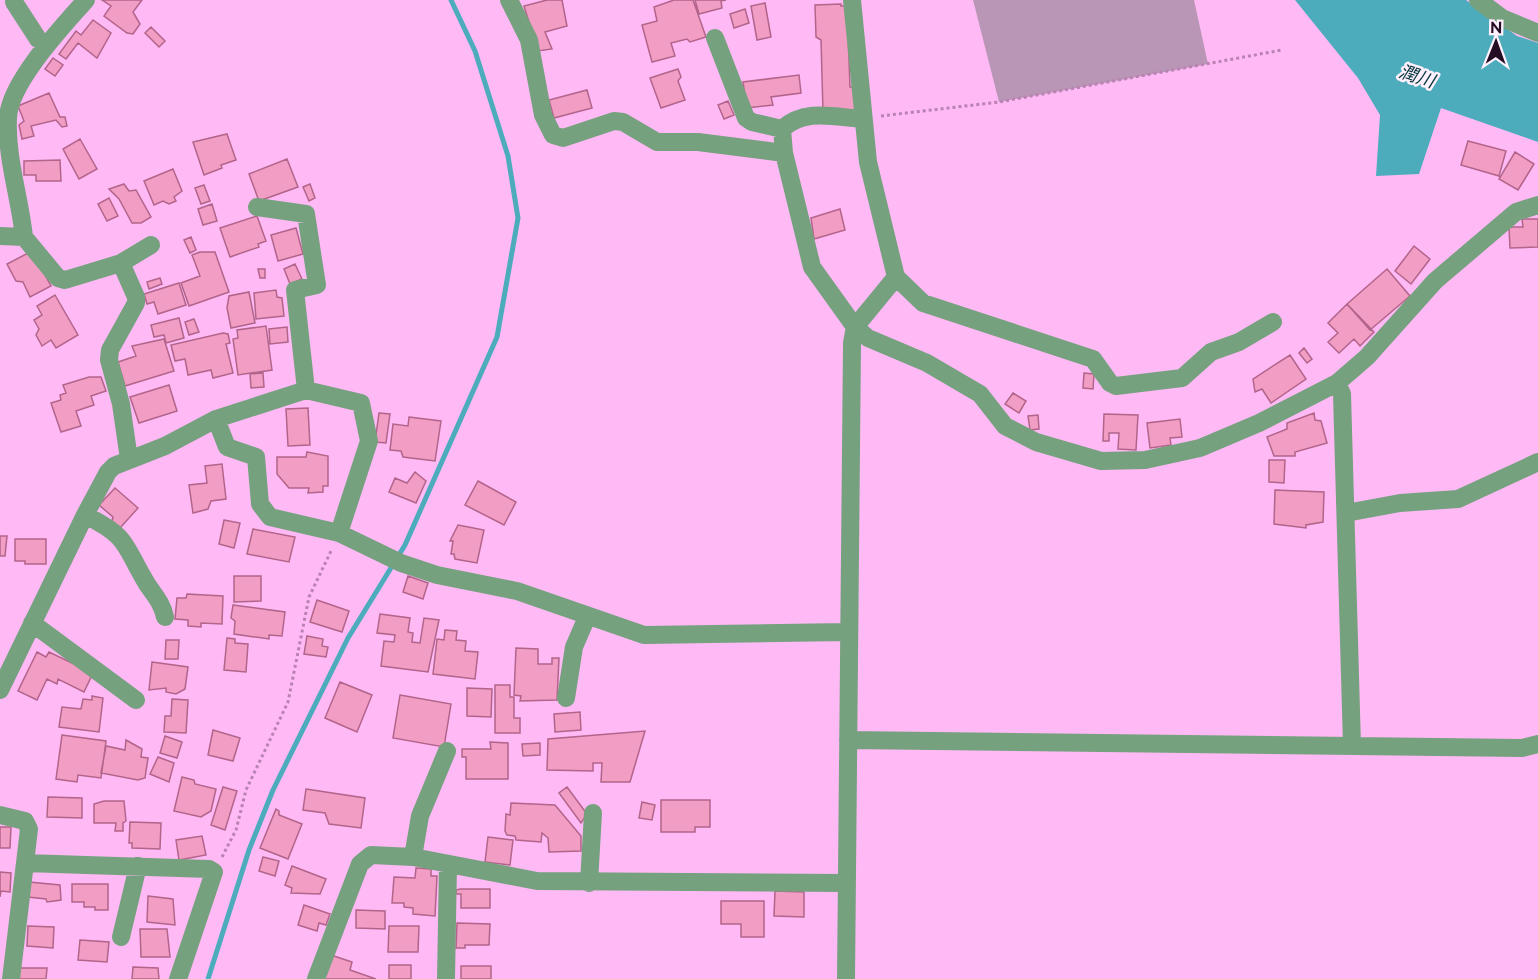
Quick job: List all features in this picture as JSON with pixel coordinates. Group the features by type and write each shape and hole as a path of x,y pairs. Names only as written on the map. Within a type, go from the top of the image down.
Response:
{"street":[{"path":"86,0 47,45 13,96 7,117 24,237 58,278 65,280 121,263 151,244"},
{"path":"509,0 529,40 543,115 553,135 563,138 614,122 623,122 633,125 657,142 698,142 784,153"},
{"path":"852,0 857,37 862,119 874,192 896,276 923,303 1093,359 1110,383 1116,386 1182,378 1211,352 1239,342 1273,322"},
{"path":"1478,0 1502,18 1538,33"},
{"path":"14,2 38,39 47,45"},
{"path":"715,38 746,118 752,122 782,129"},
{"path":"782,129 788,124 819,114 862,119"},
{"path":"782,129 784,153 812,267 855,327 868,338 927,363 980,394 1005,426 1036,442 1101,461 1145,460 1200,448 1259,423 1337,383 1367,357 1436,281 1516,212 1538,205"},
{"path":"257,207 306,214 317,285 295,290 306,390"},
{"path":"0,236 24,237"},
{"path":"121,263 136,297 136,303 110,350 109,360 120,404 129,459"},
{"path":"846,979 847,632 852,343 855,327 896,276"},
{"path":"1337,383 1342,394 1352,746"},
{"path":"0,690 108,472 129,459 165,446 216,419 306,390 362,403 369,441 339,533"},
{"path":"216,419 226,447 256,457 260,504 270,517 339,533 401,563 437,575 518,591 644,635 847,632"},
{"path":"1346,513 1400,503 1458,499 1538,462"},
{"path":"86,515 123,538 147,584 162,603 165,617"},
{"path":"566,698 574,647 587,617"},
{"path":"32,622 136,700"},
{"path":"848,740 1522,748 1538,744"},
{"path":"413,857 420,816 447,751"},
{"path":"589,883 593,813"},
{"path":"0,815 25,820 29,829 11,979"},
{"path":"316,979 360,864 371,855 413,857 537,881 846,883"},
{"path":"25,863 209,869 214,872 178,979"},
{"path":"446,979 448,864"},
{"path":"121,937 138,866"}],"path":[{"path":"862,119 999,102 1282,50"},
{"path":"214,872 236,830 246,790 288,702 309,597 339,533"}],"shaded area":[{"path":"973,0 1194,0 1208,64 999,102"}],"water":[{"name":"潤川","path":"1295,0 1466,0 1517,36 1538,43 1538,142 1441,108 1419,174 1376,176 1380,115 1358,78"}],"building":[{"path":"102,0 142,0 133,12 140,24 133,34 127,33 104,16 111,6"},
{"path":"547,0 562,0 567,26 545,32 552,49 538,51 524,6"},
{"path":"674,0 693,0 706,37 690,42 687,39 671,43 675,56 652,62 642,25 657,21 654,7"},
{"path":"695,0 726,0 721,1 722,8 699,14"},
{"path":"765,3 771,37 757,40 751,6"},
{"path":"841,4 841,6 847,6 850,87 855,87 855,111 823,112 821,40 816,37 815,5"},
{"path":"745,9 749,23 734,28 730,14"},
{"path":"93,20 111,33 97,58 78,43 66,59 59,54 76,31 81,35"},
{"path":"151,27 165,41 159,47 145,33"},
{"path":"53,58 63,65 55,76 45,69"},
{"path":"678,69 681,77 678,81 685,100 661,108 650,78"},
{"path":"799,75 801,93 771,97 773,105 747,108 743,82"},
{"path":"587,90 592,108 554,118 549,100"},
{"path":"49,93 60,117 65,117 67,126 62,127 56,120 31,126 34,136 22,139 19,125 24,121 18,106"},
{"path":"728,101 734,115 724,119 718,105"},
{"path":"227,134 236,160 221,165 222,168 204,175 193,142"},
{"path":"80,139 97,169 79,179 63,149"},
{"path":"1468,141 1506,151 1499,176 1461,165"},
{"path":"1515,152 1534,164 1518,190 1499,179"},
{"path":"287,159 298,187 259,201 249,174"},
{"path":"60,160 61,181 36,181 36,175 24,175 24,161"},
{"path":"173,169 182,191 174,197 176,201 169,204 163,201 154,205 144,181"},
{"path":"124,184 129,191 136,190 151,217 141,223 132,223 119,199 109,189"},
{"path":"310,184 315,198 309,201 303,187"},
{"path":"204,185 210,201 201,204 195,188"},
{"path":"109,198 118,216 107,221 98,204"},
{"path":"212,204 217,221 203,225 198,209"},
{"path":"840,209 845,230 814,239 811,218"},
{"path":"257,216 266,241 258,244 259,247 230,257 220,228"},
{"path":"1522,219 1538,219 1538,247 1510,248 1509,227 1523,227"},
{"path":"296,228 303,254 278,261 271,235"},
{"path":"191,237 196,250 190,253 184,240"},
{"path":"1414,246 1430,259 1411,284 1395,271"},
{"path":"32,251 51,286 30,297 23,282 16,281 7,264"},
{"path":"200,252 215,252 229,292 189,306 181,283 200,276 192,255"},
{"path":"295,264 302,279 290,284 284,269"},
{"path":"258,269 265,269 265,278 260,278"},
{"path":"1387,269 1410,296 1370,330 1347,304"},
{"path":"160,278 162,284 149,289 147,282"},
{"path":"179,283 186,305 158,314 154,302 147,304 144,294"},
{"path":"276,290 277,297 282,298 284,316 256,319 254,293"},
{"path":"249,292 255,323 231,328 227,308 229,296"},
{"path":"55,295 78,335 56,348 51,340 42,346 36,335 39,329 34,320 42,315 37,306"},
{"path":"1347,304 1374,332 1360,346 1354,339 1339,353 1328,342 1338,333 1328,323"},
{"path":"179,318 184,338 166,343 164,335 154,337 151,325"},
{"path":"194,319 199,332 189,335 185,322"},
{"path":"266,326 272,370 238,375 233,339 238,338 237,330"},
{"path":"287,327 288,342 270,344 269,329"},
{"path":"223,333 228,334 230,343 226,344 233,373 213,378 211,370 188,375 185,359 175,361 171,345"},
{"path":"164,339 174,371 125,386 118,362 136,356 132,346"},
{"path":"1304,348 1312,359 1307,363 1299,353"},
{"path":"1290,355 1306,379 1271,403 1262,389 1255,392 1253,379"},
{"path":"263,373 264,387 251,388 250,374"},
{"path":"1084,373 1094,374 1093,389 1083,388"},
{"path":"89,377 101,377 106,391 91,396 94,405 76,411 81,426 61,432 51,403 61,400 60,395 66,393 63,385"},
{"path":"169,385 177,411 139,423 130,397"},
{"path":"1013,393 1026,401 1019,413 1005,404"},
{"path":"308,408 310,445 288,446 286,409"},
{"path":"379,413 390,414 386,443 375,442"},
{"path":"1314,413 1315,420 1321,421 1327,443 1295,452 1295,456 1274,456 1267,437 1287,429 1287,423"},
{"path":"1104,414 1138,415 1136,450 1118,449 1119,433 1109,433 1109,441 1103,441"},
{"path":"1038,415 1039,429 1030,430 1028,416"},
{"path":"409,417 441,421 435,461 403,457 401,451 390,450 393,424 408,426"},
{"path":"1180,419 1182,437 1170,438 1171,445 1150,448 1147,423"},
{"path":"307,452 328,456 328,486 323,486 323,492 308,493 309,488 289,488 277,474 277,457 306,457"},
{"path":"1269,460 1285,460 1284,483 1269,482"},
{"path":"222,464 226,499 211,501 208,509 193,513 189,485 207,483 205,466"},
{"path":"415,472 426,481 416,503 389,492 395,478 407,483"},
{"path":"478,481 516,502 504,525 465,505"},
{"path":"115,488 138,508 120,528 112,521 113,517 99,505"},
{"path":"1275,490 1324,492 1323,522 1306,525 1306,528 1274,524"},
{"path":"224,520 240,523 234,548 219,544"},
{"path":"458,525 484,530 477,563 455,559 454,554 451,554 453,541 450,541"},
{"path":"253,529 295,537 289,562 247,554"},
{"path":"0,536 7,536 5,556 0,556"},
{"path":"15,539 46,539 46,564 25,564 25,561 15,561"},
{"path":"234,576 261,576 261,601 234,602"},
{"path":"408,576 428,583 423,599 403,592"},
{"path":"187,594 223,596 222,624 201,623 201,627 188,626 188,620 175,619 177,598 186,598"},
{"path":"317,600 349,611 342,632 310,622"},
{"path":"233,605 285,612 282,636 269,635 269,639 234,634 235,621 231,618"},
{"path":"380,614 410,618 408,632 413,633 412,642 420,643 424,618 439,620 428,672 381,666 384,641 394,642 395,635 377,633"},
{"path":"445,630 457,631 456,640 466,641 465,651 478,652 475,679 433,674 437,639 444,640"},
{"path":"307,636 323,639 322,646 328,647 326,657 304,654"},
{"path":"227,638 235,639 235,643 248,644 246,672 224,670"},
{"path":"166,640 179,640 178,659 165,659"},
{"path":"516,648 538,649 538,664 552,664 552,658 559,658 557,700 520,701 521,696 514,695"},
{"path":"37,652 46,657 49,652 93,673 84,692 58,679 57,684 47,679 37,700 18,691"},
{"path":"152,662 188,667 185,689 176,694 166,692 166,688 149,690"},
{"path":"340,682 372,695 357,732 325,718"},
{"path":"495,685 510,685 510,697 514,697 514,718 520,718 520,733 495,733"},
{"path":"467,688 492,689 491,717 467,716"},
{"path":"400,695 451,704 444,747 393,738"},
{"path":"92,696 103,698 99,732 59,727 62,707 81,709 83,699 92,700"},
{"path":"172,699 188,700 186,733 164,732 165,716 171,716"},
{"path":"580,712 581,730 555,732 554,714"},
{"path":"213,730 240,738 233,761 208,755"},
{"path":"645,731 630,782 601,782 602,763 593,763 593,771 547,770 548,739"},
{"path":"62,735 106,741 101,778 78,775 77,782 56,779"},
{"path":"165,736 182,742 177,758 160,753"},
{"path":"126,740 142,749 141,757 148,758 145,778 138,780 101,773 106,746 125,750"},
{"path":"490,742 508,743 508,779 466,779 466,757 462,757 462,749 491,749"},
{"path":"540,743 540,755 523,756 522,744"},
{"path":"158,757 174,763 169,782 150,774"},
{"path":"182,777 194,780 195,784 216,789 211,811 201,817 174,811"},
{"path":"223,787 237,791 225,830 211,825"},
{"path":"567,787 587,814 581,823 559,793"},
{"path":"306,789 365,798 361,828 329,824 325,813 303,810"},
{"path":"48,797 82,798 82,818 47,817"},
{"path":"661,800 710,800 710,827 695,827 695,832 661,832"},
{"path":"104,801 124,801 126,821 123,823 123,831 115,831 116,823 94,823 94,804"},
{"path":"642,802 655,805 652,820 639,818"},
{"path":"511,803 555,805 581,836 581,851 549,852 548,838 542,833 541,842 516,840 515,836 507,835 505,831 506,814 510,815"},
{"path":"276,809 279,815 302,824 288,859 260,848"},
{"path":"130,822 161,823 160,849 132,848 132,843 129,843"},
{"path":"0,827 11,827 10,848 0,848"},
{"path":"202,836 206,855 179,860 176,840"},
{"path":"488,837 513,840 510,865 485,862"},
{"path":"263,857 279,861 275,876 259,871"},
{"path":"292,866 326,879 320,894 291,893 292,888 285,885"},
{"path":"416,868 431,869 431,876 437,876 435,916 413,914 413,908 404,907 404,903 392,903 394,877 415,878"},
{"path":"0,872 11,873 10,892 1,891 0,897"},
{"path":"29,882 60,885 61,900 47,902 46,899 28,897"},
{"path":"72,884 108,884 108,910 95,910 95,907 84,907 84,902 72,902"},
{"path":"490,889 490,908 461,908 461,894 456,894 456,890"},
{"path":"775,891 804,892 804,917 774,916"},
{"path":"148,896 173,899 175,925 147,922"},
{"path":"721,901 764,901 764,937 741,937 741,924 721,924"},
{"path":"304,905 330,914 326,925 319,923 317,931 298,925"},
{"path":"356,910 385,911 385,929 356,928"},
{"path":"457,923 490,924 489,945 465,945 465,948 456,948"},
{"path":"28,926 54,927 53,948 27,946"},
{"path":"389,926 419,926 418,952 388,952"},
{"path":"140,929 167,929 170,957 141,957"},
{"path":"80,940 109,942 107,962 78,960"},
{"path":"331,955 352,962 350,970 376,979 323,979"},
{"path":"389,965 411,965 411,979 389,979"},
{"path":"461,966 491,966 491,979 461,979"},
{"path":"133,967 158,968 159,979 132,979"},
{"path":"19,968 47,968 46,979 18,979"}],"waterway":[{"path":"208,979 249,850 273,790 348,638 405,545 497,337 518,218 508,156 475,51 451,0"}]}
